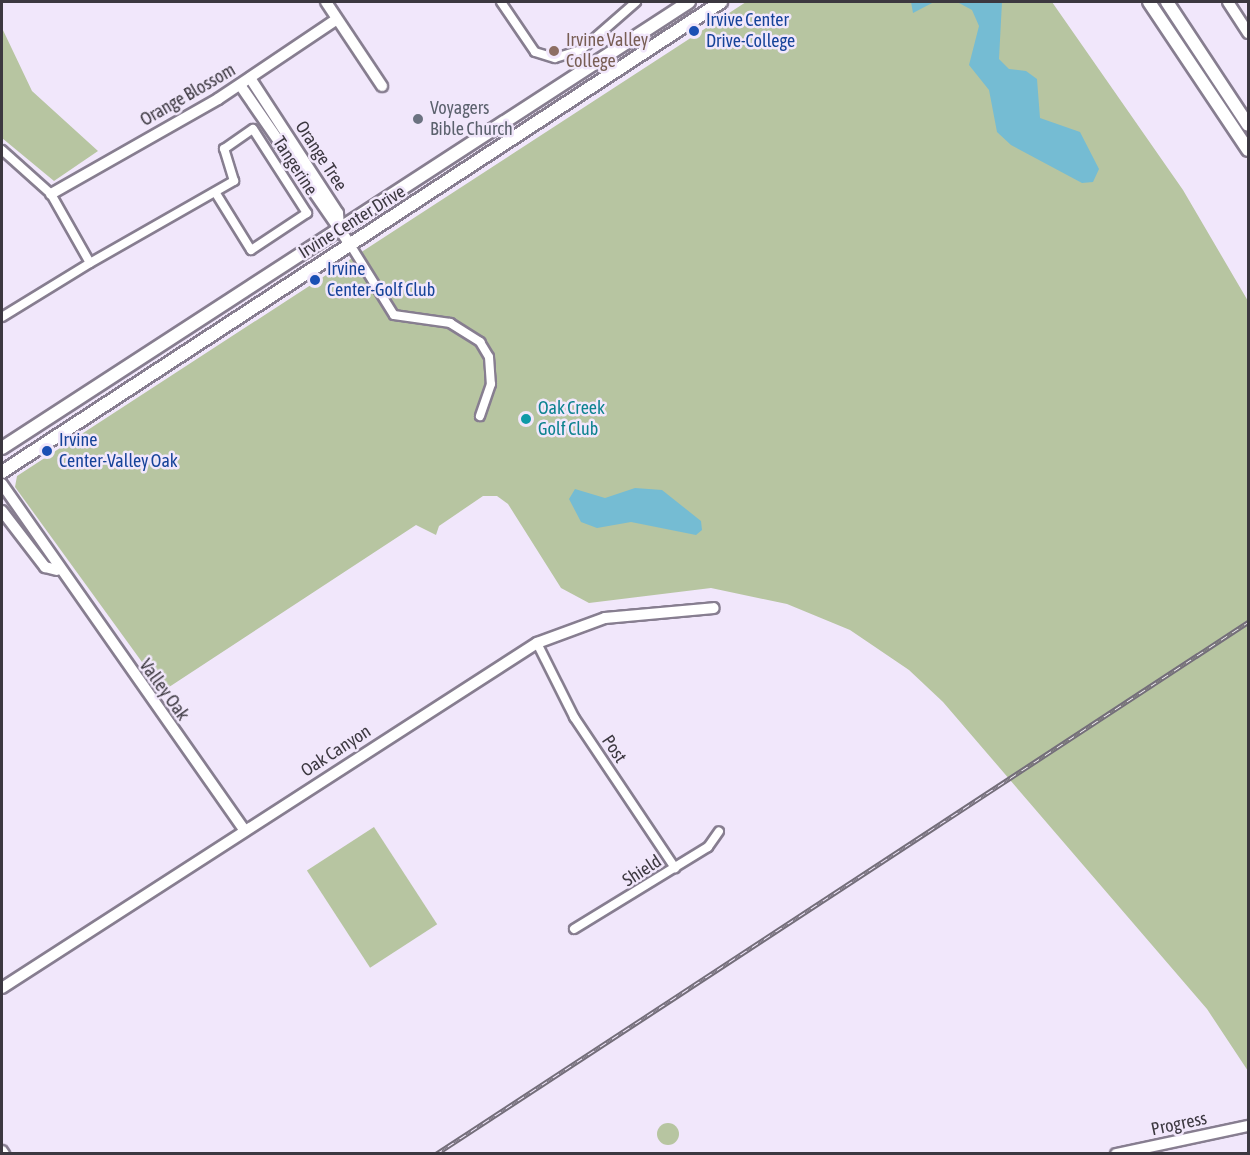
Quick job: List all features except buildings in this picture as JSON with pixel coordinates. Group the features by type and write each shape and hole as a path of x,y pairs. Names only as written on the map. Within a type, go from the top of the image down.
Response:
{"main road":[{"name":"Irvine Center Drive","path":"2,448 688,2"},
{"name":"Irvine Center Drive","path":"2,472 351,246 705,6 721,2"},
{"path":"1149,2 1248,150"},
{"path":"1167,2 1248,125"}],"street":[{"path":"326,2 382,86"},
{"path":"501,2 535,52 555,58 581,50 636,2"},
{"path":"1228,2 1248,33"},
{"name":"Orange Blossom","path":"51,194 240,85 337,19"},
{"name":"Orange Tree","path":"250,78 338,213 339,228"},
{"name":"Orange Tree","path":"240,85 339,228"},
{"name":"Tangerine","path":"2,317 90,263 234,181 224,149 253,129 307,213 251,250 215,192"},
{"path":"2,150 51,194 90,263"},
{"path":"339,228 394,315 450,323 480,342 489,357 491,384 480,416"},
{"name":"Valley Oak","path":"2,484 55,556 57,570 244,830"},
{"name":"Valley Oak","path":"2,511 45,567 57,570"},
{"name":"Oak Canyon","path":"2,988 537,643 605,618 714,608"},
{"name":"Post","path":"537,643 574,717 675,868"},
{"name":"Shield","path":"574,928 708,848 719,831"},
{"name":"Progress","path":"1116,1154 1248,1126"}],"green space":[{"path":"746,2 1052,2 1183,190 1248,301 1248,1071 1207,1009 943,702 909,670 850,630 787,604 711,588 589,603 561,588 508,504 497,496 483,496 439,526 436,535 416,525 163,691 15,487 17,476"},
{"path":"2,28 32,91 98,151 54,181 2,138"},
{"path":"374,827 437,924 370,968 307,871"},
{"path":"668,1123 676,1126 679,1134 676,1142 668,1145 660,1142 657,1134 660,1126"}],"water":[{"path":"911,2 934,2 913,13"},
{"path":"934,2 1002,2 999,59 1009,69 1026,71 1037,79 1040,118 1080,132 1099,169 1093,182 1082,183 1011,145 997,132 989,90 969,65 979,26 972,10 959,3"},
{"path":"635,488 662,490 701,521 702,530 696,535 631,522 597,528 581,522 569,499 575,489 605,498"}],"railway":[{"path":"436,1154 1248,622"}],"place":[{"name":"Irvive Center Drive-College","path":"694,31"},
{"name":"Irvine Valley College","path":"554,51"},
{"name":"Voyagers Bible Church","path":"418,119"},
{"name":"Irvine Center-Golf Club","path":"315,280"},
{"name":"Oak Creek Golf Club","path":"526,419"},
{"name":"Irvine Center-Valley Oak","path":"47,451"}]}
